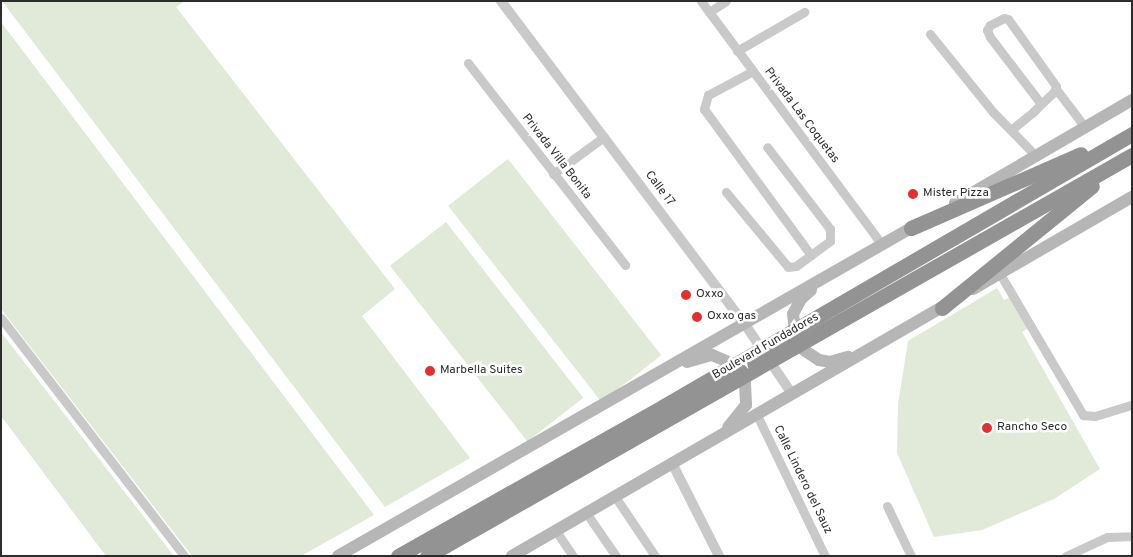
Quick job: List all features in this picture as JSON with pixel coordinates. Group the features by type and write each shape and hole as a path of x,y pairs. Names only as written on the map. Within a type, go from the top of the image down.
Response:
{"highway":[{"path":"908,230 1132,134"},
{"name":"Boulevard Fundadores","path":"427,556 710,388 916,258 1132,134"},
{"path":"942,308 1128,157"},
{"name":"Boulevard Fundadores","path":"398,556 916,278 1128,157"}],"main road":[{"path":"338,556 1132,100"},
{"path":"512,556 705,447 792,394 1132,197"},
{"path":"833,272 796,307 792,324 796,337 812,356 830,362 868,350"},
{"path":"652,376 712,356 731,363 740,373 745,384 746,405 732,424 705,447"}],"street":[{"name":"Calle 17","path":"501,1 744,322 792,394"},
{"name":"Privada Las Coquetas","path":"701,1 753,72 886,242"},
{"path":"709,12 726,1"},
{"path":"737,50 804,12"},
{"path":"1041,104 990,37 987,30 990,25 1004,18 1008,19 1052,78 1056,89 1085,127"},
{"path":"930,34 993,112 1012,129 1036,156"},
{"name":"Privada Villa Bonita","path":"468,63 625,266"},
{"path":"753,72 708,95 704,109 811,255"},
{"path":"1012,129 1056,89"},
{"path":"552,174 604,137"},
{"path":"726,192 784,265 792,268 830,241 832,234 766,147"},
{"path":"1000,274 1083,415 1095,416 1132,405"},
{"path":"1,318 184,556"},
{"name":"Calle Lindero del Sauz","path":"757,415 825,556"},
{"path":"673,465 719,556"},
{"path":"616,498 655,556"},
{"path":"887,506 911,556"},
{"path":"586,514 616,556"},
{"path":"556,531 573,556"},
{"path":"1066,556 1107,537 1132,536"}],"green space":[{"path":"2,1 185,1 176,7 395,289 362,316 470,458 385,507"},
{"path":"1,22 374,515 301,556 192,556 1,309"},
{"path":"508,159 661,355 601,402 448,206"},
{"path":"446,222 583,398 527,441 390,266"},
{"name":"Rancho Seco","path":"997,288 1004,300 1011,297 1028,328 1022,332 1100,469 1054,499 982,530 934,537 897,453 898,404 908,341"},
{"path":"1,332 174,556 106,556 1,416"}],"place":[{"name":"Mister Pizza","path":"913,194"},
{"name":"Oxxo","path":"686,295"},
{"name":"Oxxo gas","path":"697,317"},
{"name":"Marbella Suites","path":"430,371"},
{"name":"Rancho Seco","path":"987,428"}]}
